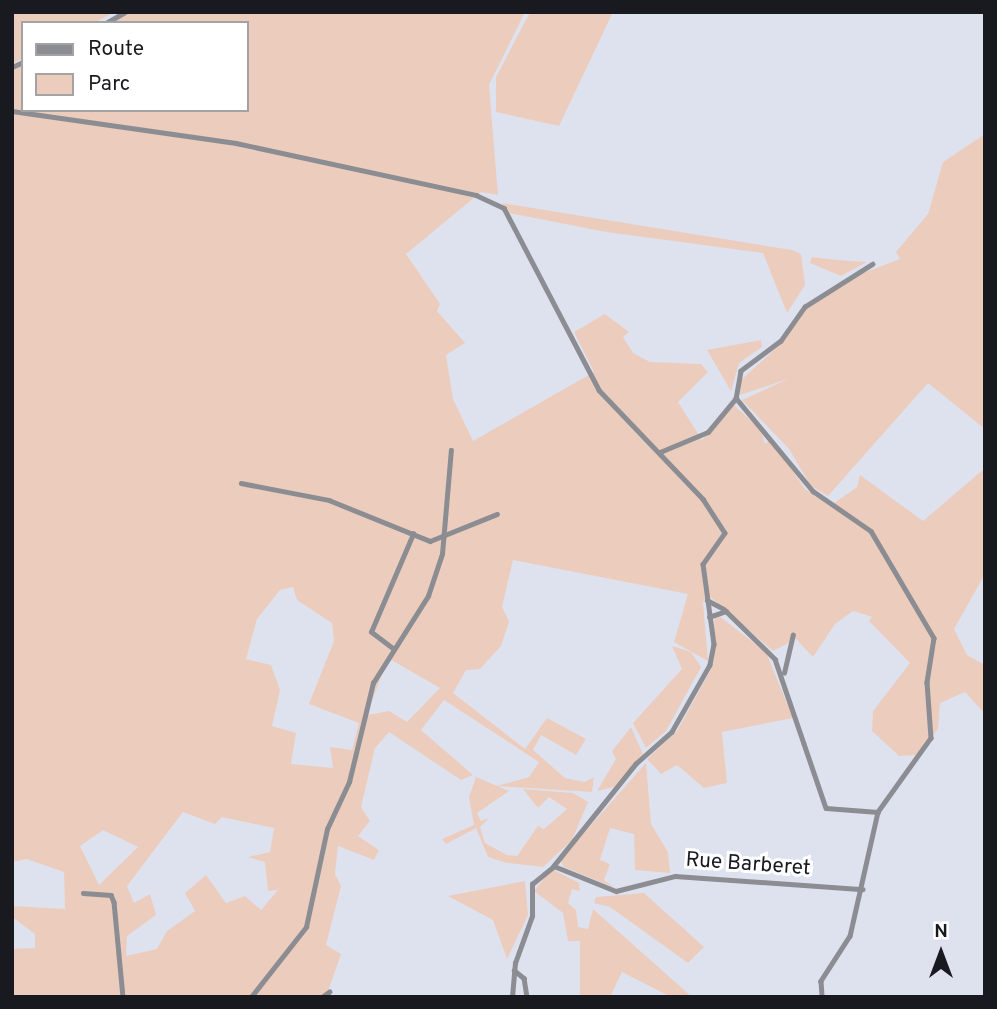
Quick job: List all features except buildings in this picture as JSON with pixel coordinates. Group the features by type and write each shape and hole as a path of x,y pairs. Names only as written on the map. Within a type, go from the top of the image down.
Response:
{"street":[{"path":"109,21 125,12"},
{"path":"12,111 236,143 486,197 502,205 599,390 660,452 725,533 703,564 713,658 672,732 636,764 554,866 534,881 531,923 514,970 512,997"},
{"path":"660,452 708,432 736,398 745,366 781,341 805,307 873,264"},
{"path":"736,398 813,491 871,531 934,638 927,682 931,738 878,812 863,889 850,936 821,981 822,997"},
{"path":"251,997 306,927 373,683 392,648 428,597 444,536 451,450"},
{"path":"241,483 329,500 430,541 497,514"},
{"path":"392,648 371,632 412,534"},
{"path":"706,598 726,611 784,674 825,806 833,813 866,807 878,812"},
{"path":"709,617 726,611"},
{"path":"784,674 793,635"},
{"name":"Rue Barberet","path":"554,866 616,891 675,876 863,889"},
{"path":"83,893 111,895 123,997"},
{"path":"514,970 524,978 527,997"},
{"path":"322,997 329,992"}],"green space":[{"path":"12,12 115,12 98,21 21,21 21,59 12,64"},
{"path":"128,12 525,12 489,85 498,195 481,192 406,254 440,304 437,311 465,343 446,355 453,399 473,441 594,372 574,332 605,314 629,332 623,337 633,353 650,362 701,364 708,372 678,402 702,440 734,405 761,430 765,444 771,439 805,489 830,506 857,487 860,475 923,521 985,468 985,574 954,629 967,655 985,665 985,714 965,692 940,703 938,729 916,755 899,756 872,731 873,711 910,663 869,621 872,617 853,611 835,624 813,657 796,639 773,651 708,595 703,602 708,661 674,642 688,594 513,560 502,607 509,622 501,646 480,669 466,670 453,693 525,749 547,718 586,739 576,755 541,735 533,750 565,778 585,782 594,777 592,792 497,786 529,777 539,762 444,700 421,730 473,775 461,780 389,732 375,748 361,807 370,821 358,836 379,850 374,860 338,846 335,874 341,886 326,945 341,954 326,997 12,997 12,949 35,948 35,934 12,917 12,906 65,909 64,872 27,859 12,862 12,70 21,66 21,112 248,112 248,21 114,21","holes":["293,587 297,600 332,623 334,641 309,704 359,723 352,750 330,747 333,768 291,764 296,733 272,726 280,690 271,665 246,659 257,619 280,590","388,658 440,688 407,722 389,711 367,715","183,812 215,824 222,817 274,828 270,852 248,857 265,862 268,891 278,890 261,910 245,896 226,903 206,875 185,893 195,911 167,931 157,949 126,956 127,936 156,915 150,894 134,903 127,886","103,830 138,847 99,885 80,846"]},
{"path":"530,12 613,12 559,126 496,112 496,77"},
{"path":"985,134 985,429 928,383 828,496 811,486 789,449 742,400 788,379 740,395 741,380 784,341 803,312 840,282 900,259 896,252 928,214 943,162"},
{"path":"502,203 792,250 801,254 805,285 787,313 763,253 606,232 509,213"},
{"path":"812,257 867,262 841,276 810,263"},
{"path":"761,340 762,347 739,363 731,391 707,350"},
{"path":"715,613 766,652 793,718 722,732 727,783 704,788 677,765 661,774 647,759 677,731 710,671"},
{"path":"672,646 691,652 701,667 666,731 646,748 633,723 682,669"},
{"path":"631,727 643,754 614,787 597,791 616,759 612,751"},
{"path":"646,763 651,824 668,852 670,873 635,870 634,834 610,828 600,860 610,864 604,880 615,888 564,867 560,860"},
{"path":"476,777 509,791 477,813 481,821 489,818 480,827 485,843 507,855 517,856 538,826 544,829 567,809 549,797 538,808 523,789 573,793 588,802 572,840 543,867 507,863 488,857 476,828 446,844 442,839 474,825 469,797"},
{"path":"552,869 579,883 580,891 572,889 568,903 576,910 578,927 588,929 593,909 692,997 671,997 622,972 610,997 580,997 580,941 568,941 563,913 534,891"},
{"path":"525,881 528,915 507,959 493,920 448,896"},
{"path":"644,893 704,947 688,963 610,907 594,903 596,897"}]}
